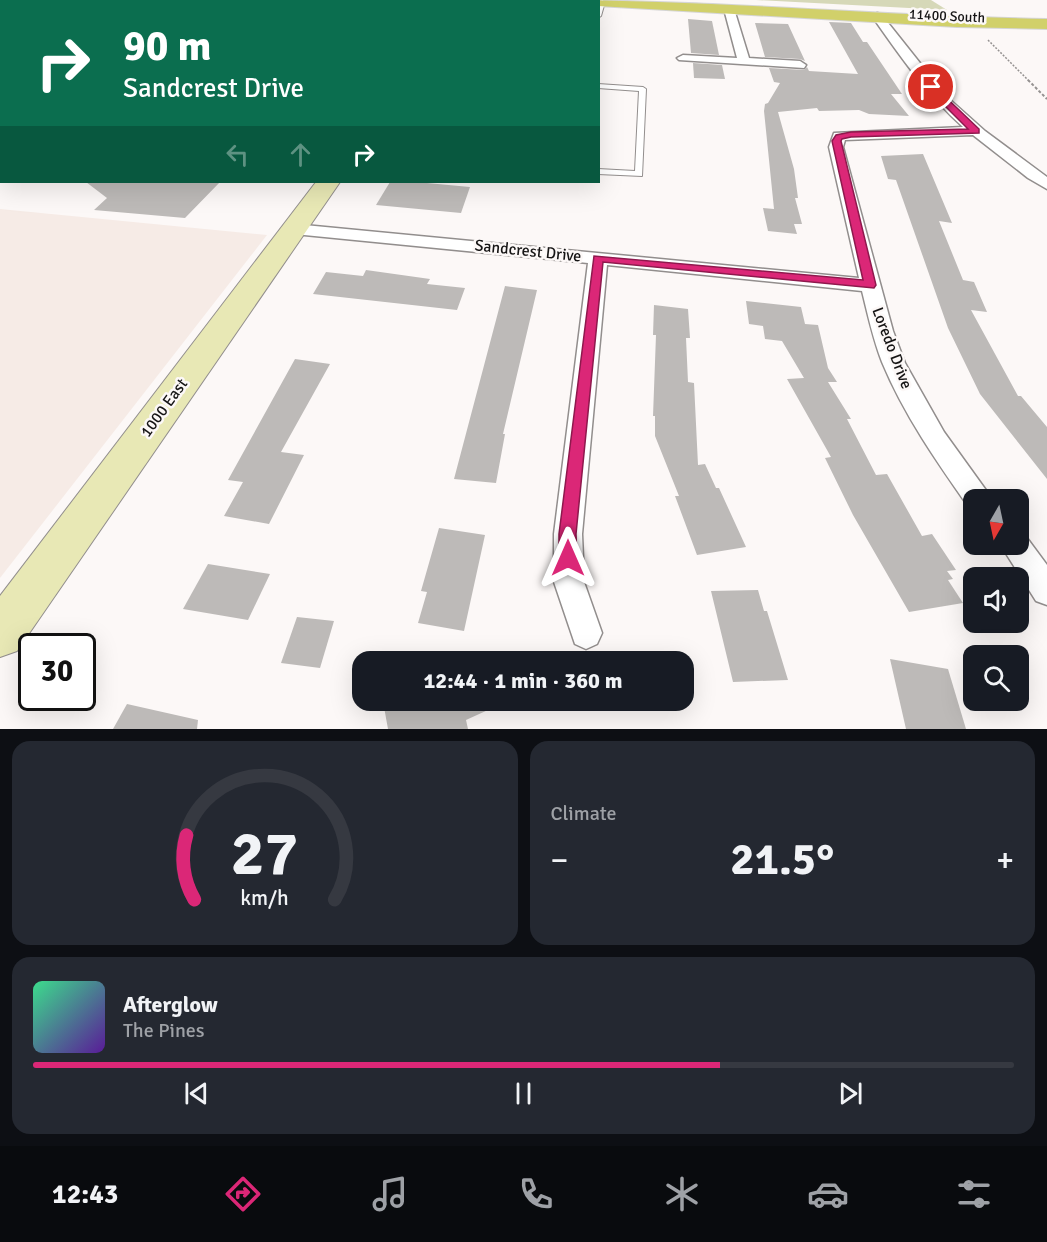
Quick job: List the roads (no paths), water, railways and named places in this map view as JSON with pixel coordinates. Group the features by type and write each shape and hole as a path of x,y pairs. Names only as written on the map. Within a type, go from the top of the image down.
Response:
{"main road":[{"name":"11400 South","path":"600,5 877,16 947,22 1047,24"}],"street":[{"path":"729,9 744,62"},
{"path":"877,16 931,87 976,131 1047,184"},
{"path":"683,58 800,65"},
{"name":"Loredo Drive","path":"972,489 936,439 912,399 882,331 836,147 839,136 976,131"},
{"name":"1000 East","path":"0,634 327,183"},
{"name":"Sandcrest Drive","path":"294,229 870,285"},
{"path":"586,633 569,582 568,534 598,258"},
{"path":"1022,555 1047,590"}],"lane":[{"path":"600,86 643,89 639,174 600,171"}]}
